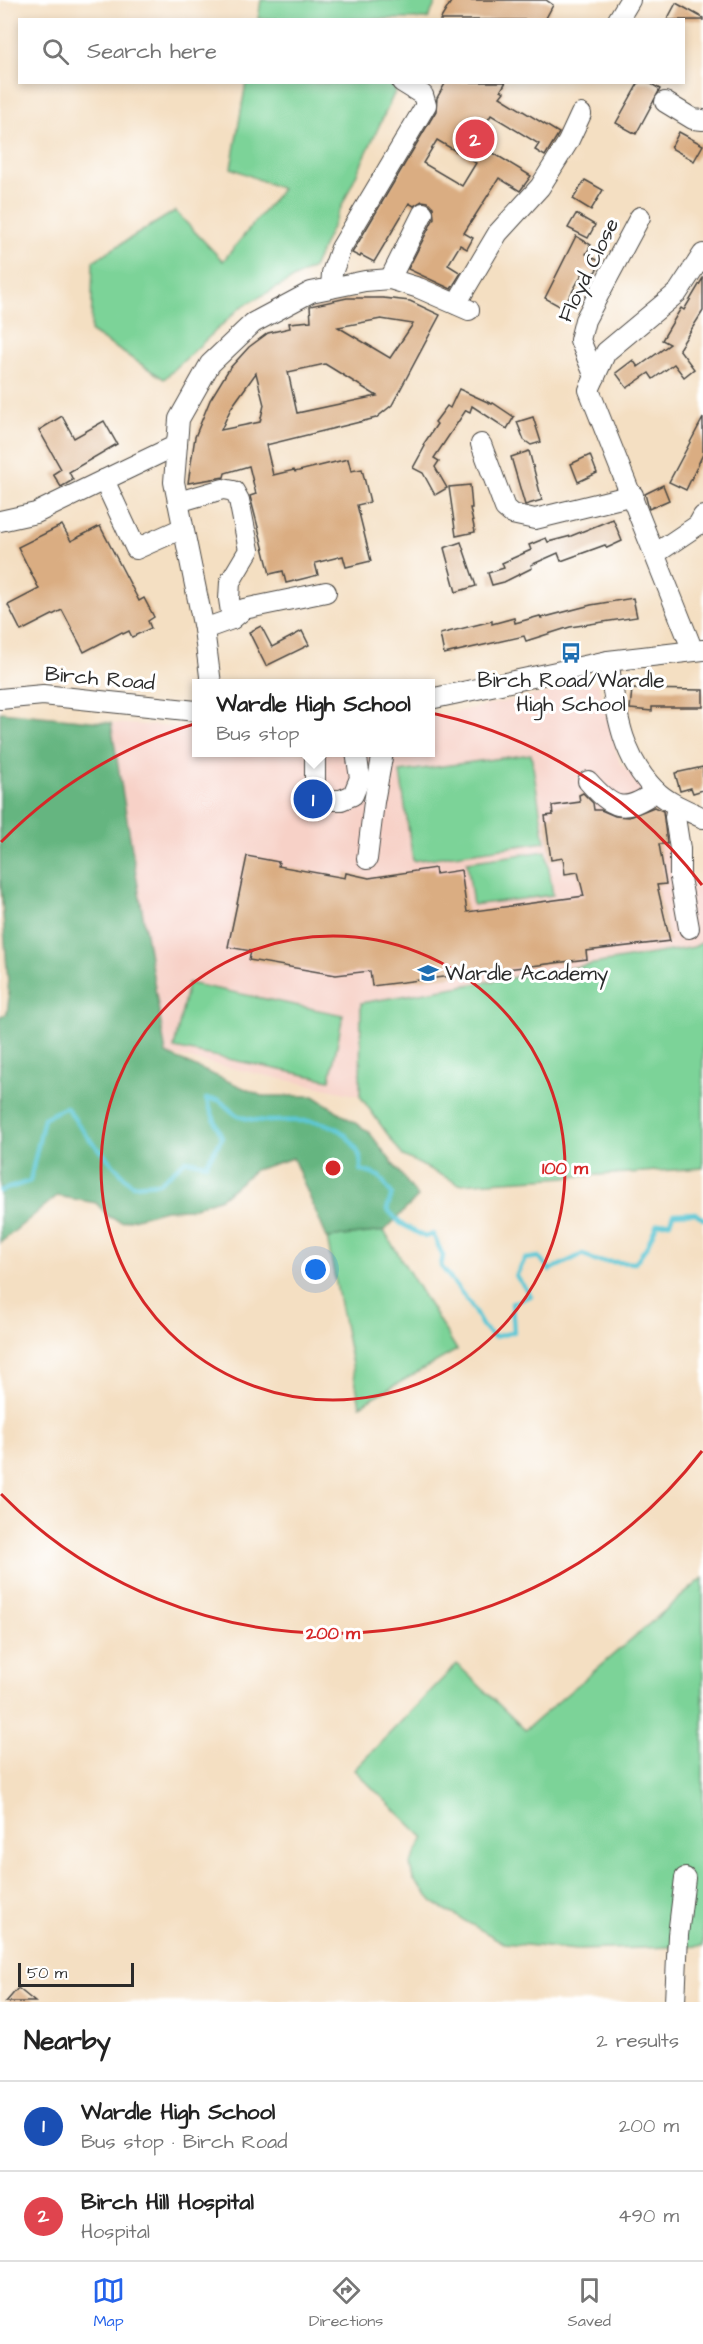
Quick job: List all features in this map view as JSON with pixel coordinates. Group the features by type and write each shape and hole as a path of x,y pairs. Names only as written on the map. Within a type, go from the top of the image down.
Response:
{"street":[{"path":"619,18 630,0"},
{"path":"331,288 341,248 426,105 423,95 405,84"},
{"path":"665,102 693,119 703,120"},
{"path":"210,679 204,629 174,482 179,419 210,364 253,323 311,292 364,281 390,279 419,288 462,307 498,233 540,188 568,142 581,114"},
{"path":"390,279 423,213"},
{"name":"Floyd Close","path":"640,217 585,320 580,340 592,383 655,554 698,650"},
{"path":"592,383 606,352 678,292 703,254"},
{"path":"481,444 506,508 512,514 535,519 633,495"},
{"path":"0,521 36,513 177,445"},
{"path":"104,480 136,549 183,528"},
{"path":"178,501 223,489 234,491 239,500 249,550 230,582 229,599 232,619"},
{"path":"655,554 698,525 703,516"},
{"path":"204,629 232,619 244,609 326,592"},
{"path":"435,698 608,662 698,650"},
{"path":"608,662 621,736 634,764 656,791 677,806 703,818"},
{"name":"Birch Road","path":"0,699 43,696 192,711"},
{"path":"315,757 315,790 325,800 341,800 353,795 360,778 357,757"},
{"path":"368,859 372,814 382,757"},
{"path":"588,781 604,799 617,806 633,804 656,791"},
{"path":"353,795 362,811 372,814"},
{"path":"677,806 675,817 680,849 680,878 689,928"},
{"path":"675,2002 678,1935 685,1878"}],"shaded area":[{"name":"Wardle Academy","path":"598,682 620,763 671,805 687,872 703,891 703,1168 459,1184 403,1156 360,1096 166,1054 111,723 192,728 192,757 435,757 435,716"}],"green space":[{"path":"261,0 437,0 428,18 258,18"},
{"path":"246,84 399,84 313,268 241,307 164,379 91,332 93,261 175,211 223,261 282,189 231,168"},
{"path":"0,712 111,723 166,1054 262,1096 314,1096 369,1132 418,1197 384,1231 327,1238 293,1158 255,1170 221,1198 189,1209 165,1210 122,1222 109,1217 96,1203 57,1196 0,1243 0,1016 7,1014 9,997 0,873"},
{"path":"531,754 545,842 413,861 400,772"},
{"path":"546,851 553,895 473,905 467,862"},
{"path":"703,942 703,1168 459,1184 403,1156 360,1096 361,1003 694,947"},
{"path":"188,983 343,1015 330,1080 174,1048"},
{"path":"384,1231 457,1350 360,1405 327,1238"},
{"path":"703,1578 703,1946 577,1950 504,1943 435,1904 413,1879 410,1864 424,1838 354,1770 457,1664 525,1730"}],"building":[{"path":"452,0 546,0 553,5 546,18 441,18"},
{"path":"676,3 703,20 685,20 685,18 668,18"},
{"path":"445,84 505,84 501,90 504,92 500,97 559,133 545,156 535,150 539,144 491,115 475,142 531,176 520,191 499,178 464,233 473,238 467,249 460,245 448,265 461,273 451,289 408,269 434,218 433,207 428,202 422,201 414,206 409,203 374,262 352,253 436,111 437,98","holes":["437,140 476,163 462,186 423,163"]},
{"path":"638,84 651,84 660,89 636,134 616,123"},
{"path":"679,132 703,145 694,161 671,148"},
{"path":"585,180 603,190 591,210 573,199"},
{"path":"576,214 595,225 588,238 568,228"},
{"path":"576,236 591,245 586,254 601,262 594,274 585,269 563,308 545,298"},
{"path":"703,278 703,311 679,349 694,369 684,377 674,364 653,379 649,373 627,388 616,373 633,360 638,367 670,344 662,340 681,308 684,310"},
{"path":"347,298 383,298 410,301 440,315 392,405 376,418 266,445 273,475 348,459 351,471 362,469 370,502 357,505 371,561 346,567 343,556 315,563 318,575 286,583 283,571 270,574 250,496 256,494 249,466 225,473 224,477 188,483 195,437 210,400 229,369 249,347 268,333 290,328 289,323 311,321 310,306","holes":["381,319 413,324 390,358 338,327","325,364 377,396 297,413 288,372","256,373 264,405 260,422 221,430 231,408"]},
{"path":"459,389 493,403 514,417 507,429 472,406 470,412 466,410 434,458 439,461 435,467 447,488 435,495 423,473 413,468 425,446 423,445 437,424 435,422 447,406 450,408"},
{"path":"62,416 74,438 104,421 117,444 69,472 73,480 61,487 53,474 61,469 39,430"},
{"path":"533,417 541,442 531,445 524,440 517,422"},
{"path":"703,418 703,454 686,490 669,482"},
{"path":"529,451 542,500 525,505 511,457"},
{"path":"590,455 597,473 578,482 571,464"},
{"path":"470,485 472,508 470,508 475,532 456,536 449,487"},
{"path":"663,485 669,500 649,509 645,494"},
{"path":"613,519 622,541 607,548 605,545 561,561 558,553 531,565 532,568 504,582 492,585 488,573 504,568 502,563 531,550 529,545 546,538 548,542 571,536"},
{"path":"62,525 71,541 100,526 139,601 144,598 154,617 148,621 151,628 132,637 129,631 123,634 122,632 84,652 62,610 21,631 8,605 39,589 18,547"},
{"path":"461,542 476,586 456,592 444,548"},
{"path":"633,598 637,617 570,627 526,641 524,636 444,654 440,634 492,621 492,624 514,618 515,623 591,605"},
{"path":"261,626 272,647 302,631 309,645 266,666 249,632"},
{"path":"632,689 703,690 703,707 652,707 652,711 630,709"},
{"path":"703,767 703,790 693,793 691,788 680,791 675,773"},
{"path":"583,793 593,803 594,810 601,810 615,816 629,817 654,807 663,811 667,844 659,844 666,884 657,885 670,941 586,951 587,959 372,986 370,971 336,975 249,960 251,951 228,947 247,856 279,862 278,866 345,878 346,873 369,878 435,868 436,874 461,870 467,912 584,896 578,872 565,874 563,858 551,860 545,816 553,815 552,806 580,802 579,795"},
{"path":"18,1988 35,2002 6,2002"}],"waterway":[{"path":"0,1191 30,1181 44,1118 66,1107 86,1135 132,1185 159,1183 186,1160 206,1164 222,1138 206,1099 219,1100 241,1117 330,1125 342,1132 353,1144 360,1156 361,1170 379,1176 392,1194 387,1209 400,1223 425,1237 433,1234 443,1256 441,1266 470,1304 483,1327 494,1337 514,1332 512,1303 531,1296 516,1276 525,1259 539,1257 550,1270 583,1254 595,1261 635,1263 647,1246 657,1224 670,1222 673,1214 696,1213 703,1219"}],"place":[{"name":"Birch Hill Hospital","path":"475,139"},
{"name":"Birch Road/Wardle High School","path":"571,653"},
{"name":"Wardle High School","path":"313,799"},
{"name":"Wardle Academy","path":"428,973"}]}
